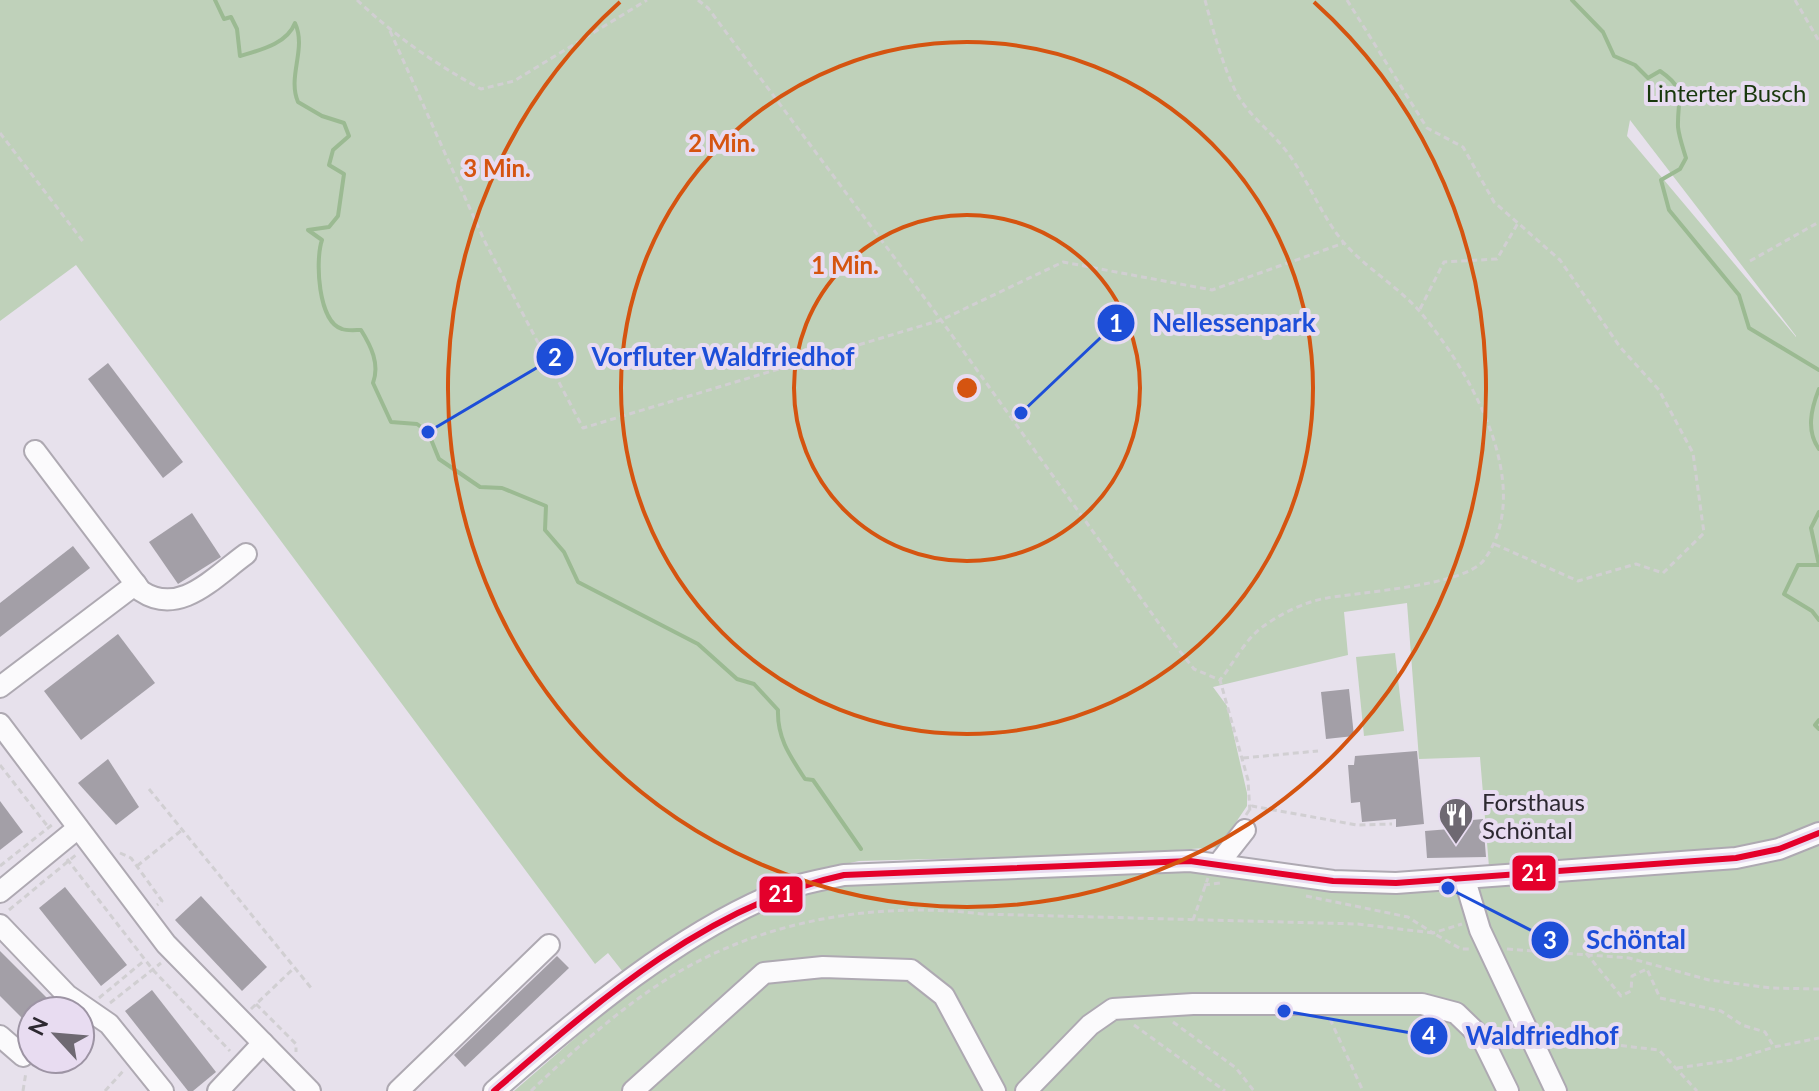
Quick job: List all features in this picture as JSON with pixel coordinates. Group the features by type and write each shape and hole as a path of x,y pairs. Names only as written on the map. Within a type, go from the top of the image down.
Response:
{"street":[{"path":"35,451 136,584 151,598 176,601 246,554"},
{"path":"0,687 136,584"},
{"path":"0,724 174,953 310,1091"},
{"path":"1220,873 1244,827"},
{"path":"0,892 54,841 78,829"},
{"path":"494,1091 613,991 736,913 791,888 844,875 1152,861 1220,873 1365,883 1465,880 1716,861 1779,849 1819,833"},
{"path":"1465,880 1477,921 1556,1091"},
{"path":"0,925 67,995"},
{"path":"398,1091 549,945"},
{"path":"633,1091 764,973 823,967 911,970 944,996 995,1091"},
{"path":"1026,1091 1090,1025 1113,1009 1150,1006 1422,1004 1456,1013 1482,1038 1508,1091"},
{"path":"96,1014 163,1091"},
{"path":"0,1036 16,1050"},
{"path":"218,1091 263,1043"}],"path":[{"path":"357,0 390,31 439,66 481,89 514,81 647,0"},
{"path":"698,0 708,8 941,320 1194,669 1220,680"},
{"path":"1205,0 1236,93 1289,155 1344,243 1419,310 1459,362 1489,426 1502,472 1502,509 1494,544 1481,564 1454,576 1372,595 1325,598 1293,610 1260,629 1220,680"},
{"path":"1347,0 1427,128 1463,147 1494,202 1560,260 1620,347 1659,390 1693,453 1704,533 1663,573 1636,564 1578,581 1494,544"},
{"path":"1795,0 1819,41"},
{"path":"390,31 485,242 583,428 941,320 1063,262 1212,290 1344,243"},
{"path":"0,133 85,244"},
{"path":"1750,261 1819,222"},
{"path":"1419,310 1444,262 1497,259 1518,223"},
{"path":"1220,680 1243,758 1252,806 1244,827"},
{"path":"1243,758 1318,751"},
{"path":"0,765 153,970 243,1065"},
{"path":"149,789 312,989"},
{"path":"1252,806 1357,825 1392,824"},
{"path":"0,866 78,829"},
{"path":"0,918 54,841 78,829"},
{"path":"137,866 182,830"},
{"path":"1193,920 1204,885 1220,873"},
{"path":"1204,885 1220,873"},
{"path":"1295,893 1408,917 1461,949 1586,953 1629,958 1709,980 1771,988 1819,989"},
{"path":"531,1091 628,1007 672,976 721,950 784,927 877,910 931,908 982,914 1358,924 1433,933 1477,921"},
{"path":"96,1007 174,953"},
{"path":"1586,953 1621,996 1631,991 1632,976 1647,969 1660,998 1721,1011 1742,1025 1765,1032 1774,1047"},
{"path":"96,1006 145,960"},
{"path":"219,1040 295,968"},
{"path":"1323,1005 1363,1091"},
{"path":"1150,1006 1236,1068 1254,1091"},
{"path":"1113,1009 1225,1091"},
{"path":"1675,1068 1733,1060 1774,1047 1819,1038"},
{"path":"1535,1046 1570,1043 1659,1050 1697,1091"},
{"path":"105,1091 136,1057"}],"green space":[{"name":"Linterter Busch","path":"0,0 1819,0 1819,1091 514,1091 635,986 737,922 792,896 844,883 1141,866 1405,889 1573,881 1738,865 1777,841 1735,851 1489,867 1480,757 1419,759 1407,603 1344,612 1348,655 1213,687 1227,706 1247,793 1247,806 1219,847 1120,854 859,861 800,874 736,900 623,972 608,953 595,964 76,265 0,321","holes":["1630,120 1796,336 1627,136"]},
{"path":"1395,653 1404,731 1364,736 1356,657"}],"building":[{"path":"108,363 183,462 163,478 88,379"},
{"path":"192,513 221,557 178,584 149,542"},
{"path":"73,546 90,568 0,637 0,603"},
{"path":"118,634 155,683 81,740 44,691"},
{"path":"1349,689 1354,736 1326,739 1321,692"},
{"path":"1417,751 1424,824 1396,827 1396,819 1362,822 1360,802 1351,803 1348,765 1354,765 1355,756"},
{"path":"108,759 139,807 116,825 78,783"},
{"path":"0,801 23,832 0,850"},
{"name":"Forsthaus Schöntal","path":"1483,819 1486,857 1427,858 1425,831 1462,828 1462,821"},
{"path":"65,887 127,965 101,986 39,908"},
{"path":"201,896 267,967 242,991 175,920"},
{"path":"0,951 44,995 16,995 16,1012 0,996"},
{"path":"557,956 569,968 465,1067 454,1055"},
{"path":"152,990 216,1072 193,1091 188,1091 125,1011"}],"waterway":[{"path":"215,0 224,19 231,17 237,29 240,56 279,41 295,23 299,43 295,82 298,102 322,116 344,123 349,136 333,150 329,165 344,174 338,216 329,227 308,230 322,240 320,289 328,315 342,329 361,330 365,336 375,362 373,383 391,422 417,424 428,432 439,459 480,487 502,488 546,506 545,530 564,552 578,582 698,644 737,679 754,684 778,710 782,738 799,771 805,779 813,780 861,849"},
{"path":"1572,0 1603,32 1614,56 1635,65 1648,78 1660,71 1678,89 1679,131 1686,158 1680,169 1661,180 1669,210 1739,295 1749,328 1819,370"},
{"path":"1819,389 1811,420 1812,435 1819,449"},
{"path":"1819,512 1811,528 1819,565 1798,565 1784,594 1812,611 1819,620"},
{"path":"1819,720 1815,725 1819,729"}],"transit line":[{"name":"21","path":"494,1091 614,991 700,933 794,889 844,875 1190,861 1333,881 1396,883 1736,858 1779,849 1819,833"}],"place":[{"name":"Nellessenpark","path":"1021,413"},
{"name":"Vorfluter Waldfriedhof","path":"428,432"},
{"name":"Forsthaus Schöntal","path":"1456,846"},
{"name":"Schöntal","path":"1448,888"},
{"name":"Waldfriedhof","path":"1284,1011"}]}
